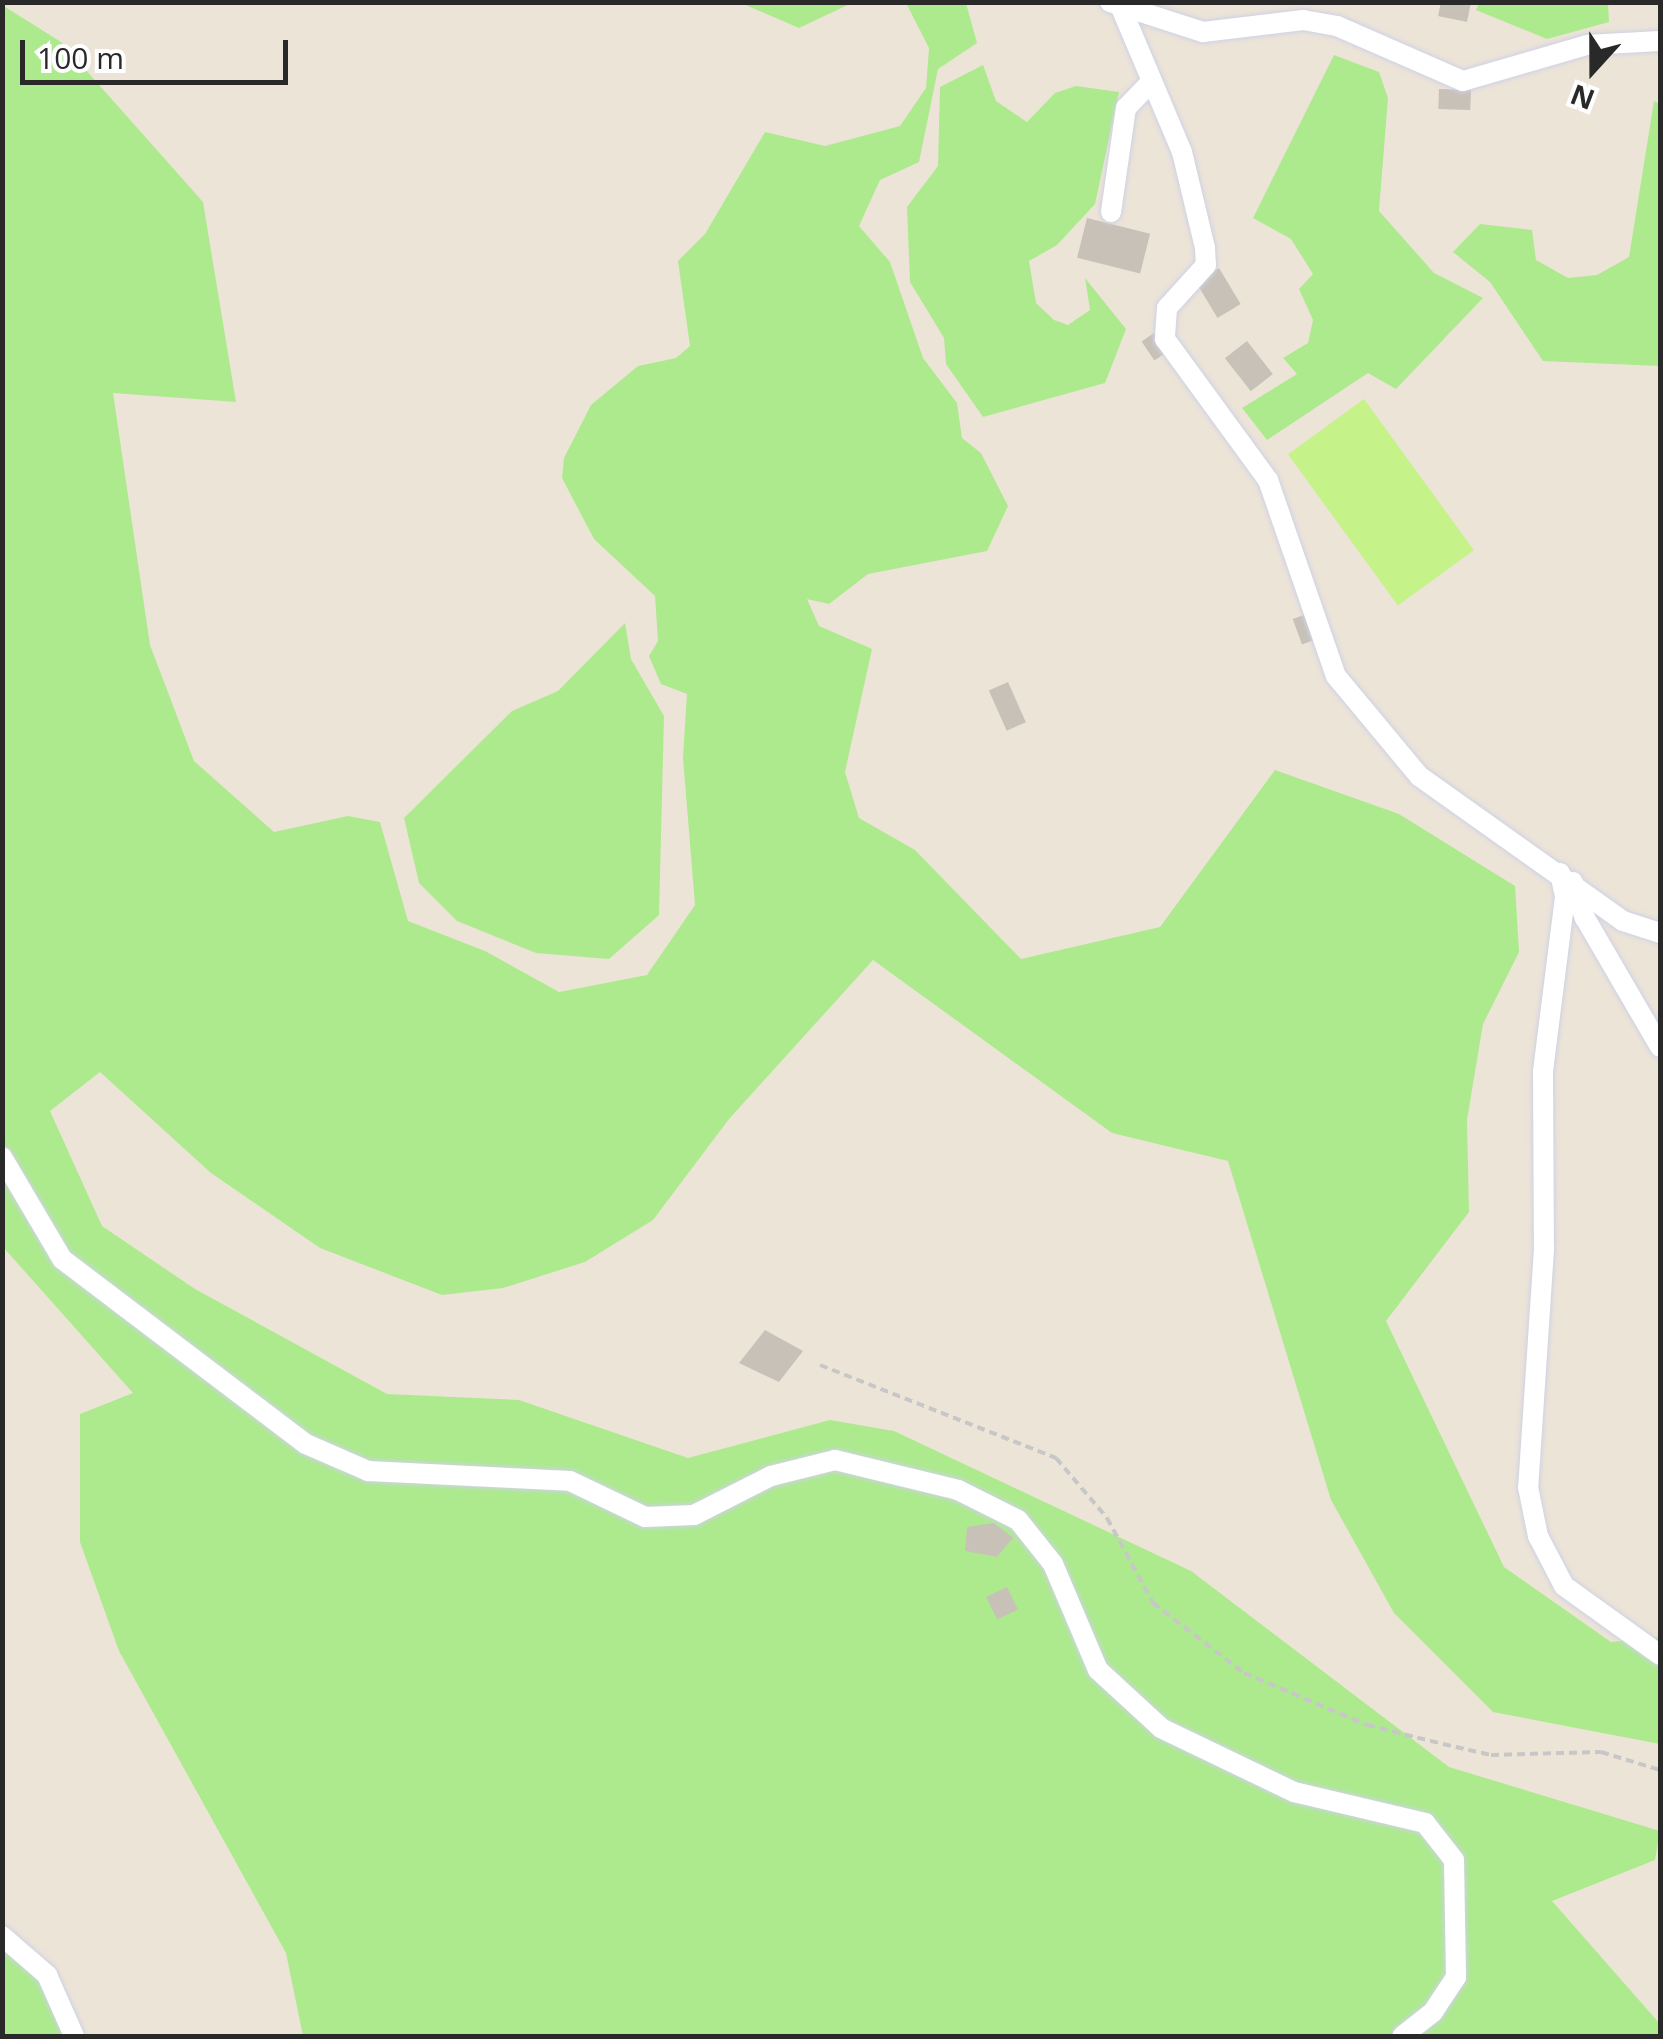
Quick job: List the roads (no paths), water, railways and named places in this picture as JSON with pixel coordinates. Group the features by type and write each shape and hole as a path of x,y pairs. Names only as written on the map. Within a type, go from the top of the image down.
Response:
{"street":[{"path":"1116,6 1203,32 1303,20 1337,26 1463,81 1588,46 1660,42"},
{"path":"1116,6 1182,152 1205,248 1206,264 1168,308 1165,339 1268,480 1309,580 1336,676 1419,776 1567,877 1623,921 1660,934"},
{"path":"1111,212 1126,108 1148,84"},
{"path":"1567,877 1585,918 1660,1047"},
{"path":"1567,877 1543,1071 1544,1249 1528,1486 1538,1536 1564,1586 1660,1655"},
{"path":"2,1158 62,1258 306,1444 368,1471 570,1480 646,1516 694,1515 771,1476 835,1460 958,1490 1018,1520 1052,1564 1098,1670 1161,1728 1294,1792 1425,1822 1454,1860 1456,1977 1434,2012 1402,2036"},
{"path":"2,1936 47,1975 74,2036"}]}
